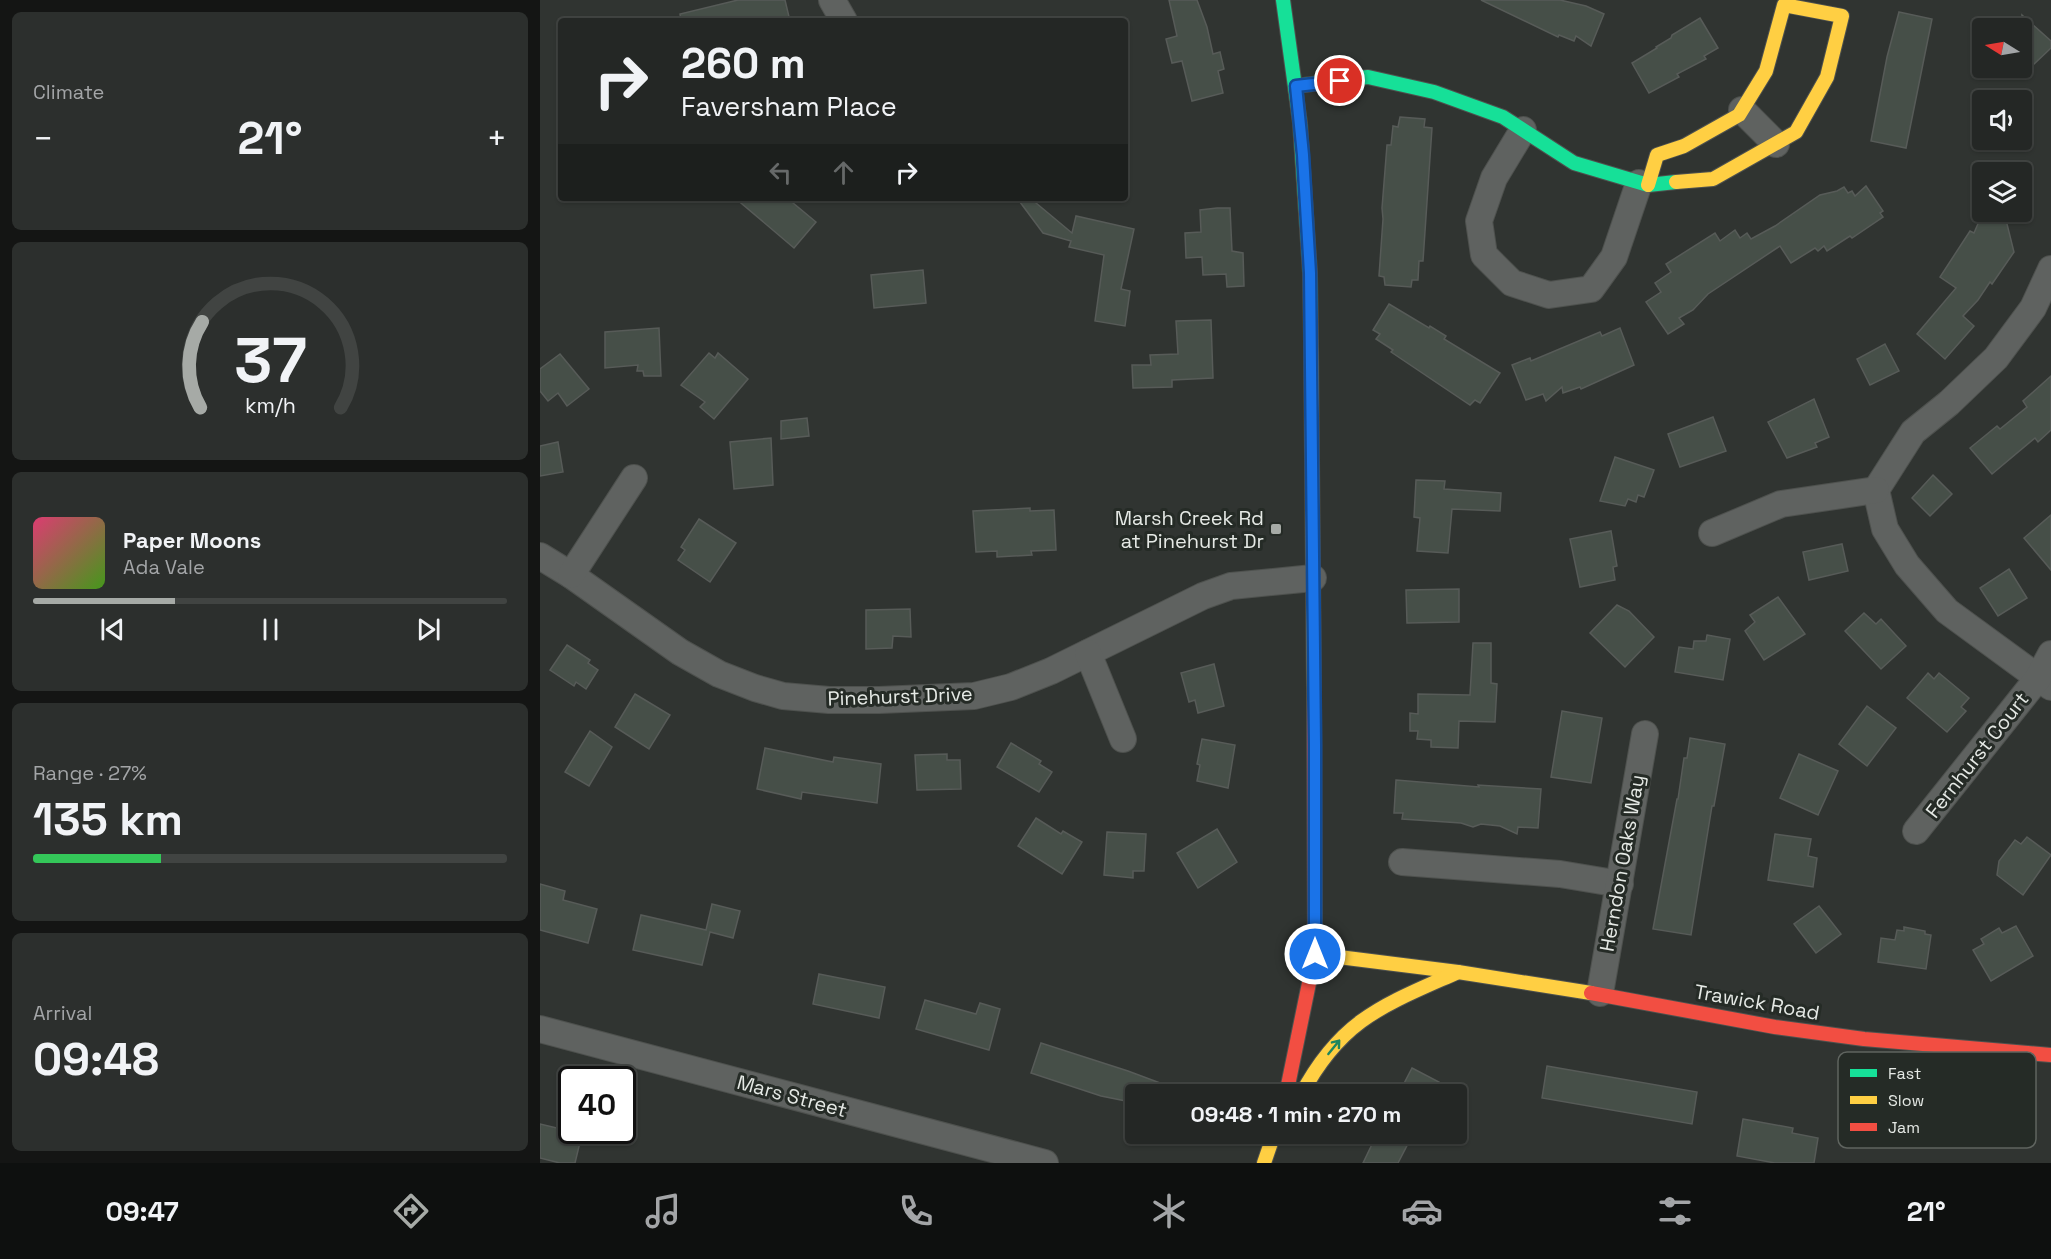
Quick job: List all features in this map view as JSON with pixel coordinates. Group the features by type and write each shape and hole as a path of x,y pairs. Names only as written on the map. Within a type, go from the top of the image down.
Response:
{"street":[{"path":"832,0 842,18"},
{"path":"1283,0 1296,86 1303,155 1310,273 1315,954 1289,1084"},
{"path":"1296,86 1368,77 1434,92 1503,117 1574,163 1643,184 1713,179 1796,132 1827,77 1842,16 1784,5 1766,71 1739,116 1684,146 1657,155 1643,184 1614,257 1591,289 1549,295 1512,283 1484,255 1479,221 1494,177 1523,130"},
{"path":"1742,110 1776,144"},
{"path":"2044,682 1947,610 1907,565 1885,529 1876,490 1913,432 1949,403 1996,358 2034,308 2051,269"},
{"path":"571,575 634,478"},
{"path":"1712,533 1781,504 1876,490"},
{"name":"Pinehurst Drive","path":"540,556 571,575 680,652 719,674 783,696 829,700 974,696 1011,687 1051,671 1203,596 1232,586 1312,578"},
{"path":"1088,653 1123,739"},
{"name":"Fernhurst Court","path":"1916,831 2044,682 2051,654"},
{"name":"Herndon Oaks Way","path":"1600,993 1645,734"},
{"path":"1402,862 1560,874 1620,884"},
{"name":"Trawick Road","path":"1315,954 1600,993 1775,1027 1852,1038 2008,1052"},
{"path":"1306,1084 1337,1043 1369,1014 1458,972"},
{"name":"Mars Street","path":"540,1029 1045,1163"},
{"name":"Trawick Road","path":"2036,1054 2051,1055"},
{"path":"1264,1163 1272,1144"}],"building":[{"path":"738,0 785,0 789,18 681,18 680,14"},
{"path":"1169,0 1197,0 1207,27 1213,54 1220,52 1224,69 1218,71 1223,93 1192,101 1182,61 1172,63 1166,39 1177,36"},
{"path":"1481,0 1560,0 1586,6 1604,14 1591,46 1576,36 1574,41 1559,35 1558,37"},
{"path":"1899,12 1932,19 1906,148 1871,141 1887,57"},
{"path":"1700,18 1718,48 1704,56 1706,59 1677,74 1679,77 1649,93 1632,63"},
{"path":"2032,24 2051,41 2051,48 2033,65"},
{"path":"1400,117 1425,119 1424,127 1432,128 1423,261 1419,261 1418,280 1412,280 1411,287 1385,285 1384,277 1379,276 1387,145 1391,145 1393,126 1398,127"},
{"path":"1866,186 1883,211 1880,213 1883,217 1852,238 1850,236 1827,251 1824,246 1818,251 1815,248 1791,263 1780,246 1708,294 1693,310 1679,318 1684,324 1668,334 1646,302 1661,292 1655,283 1671,272 1666,264 1715,233 1720,241 1735,230 1740,238 1747,233 1751,239 1775,226 1820,195 1844,187 1848,193 1852,191 1855,196"},
{"path":"739,201 791,201 816,222 794,248"},
{"path":"1019,201 1034,201 1072,233 1076,216 1134,229 1121,289 1130,291 1125,326 1095,321 1104,255 1069,247 1071,241 1043,233"},
{"path":"1230,208 1232,251 1243,253 1244,286 1227,287 1226,274 1203,275 1202,257 1186,258 1185,233 1201,232 1200,210"},
{"path":"1979,222 2006,222 2014,252 1992,284 1990,282 1963,316 1974,326 1945,359 1917,334 1956,288 1940,277 1970,231 1974,233"},
{"path":"923,270 926,303 874,308 871,275"},
{"path":"1389,304 1429,328 1430,326 1446,336 1444,339 1500,373 1480,403 1475,400 1470,405 1391,352 1393,350 1376,339 1380,334 1373,330"},
{"path":"1211,320 1213,378 1172,380 1172,387 1133,388 1132,365 1151,365 1150,355 1178,354 1176,321"},
{"path":"659,328 661,376 644,376 643,371 637,371 638,365 605,368 605,332"},
{"path":"1620,328 1634,365 1581,389 1580,387 1563,393 1562,387 1546,401 1543,394 1526,400 1512,365 1530,358 1531,361 1600,332 1602,336"},
{"path":"1885,344 1899,371 1870,385 1857,359"},
{"path":"709,353 715,358 718,353 748,379 714,419 700,407 705,402 681,385"},
{"path":"560,354 589,389 567,406 558,393 548,401 540,391 540,369"},
{"path":"2051,376 2051,430 2038,442 2035,438 1992,474 1970,448 1997,426 2000,429 2027,407 2023,401"},
{"path":"1814,399 1829,437 1815,443 1817,447 1787,458 1768,422"},
{"path":"1713,417 1726,451 1680,467 1668,434"},
{"path":"807,418 809,436 781,439 781,421"},
{"path":"771,438 773,485 734,489 730,442"},
{"path":"558,442 563,472 540,476 540,446"},
{"path":"1615,457 1654,470 1644,497 1638,495 1636,502 1628,499 1625,506 1600,501"},
{"path":"1933,475 1952,494 1930,516 1912,498"},
{"path":"1416,480 1445,481 1444,489 1501,493 1500,511 1452,509 1448,553 1417,551 1420,518 1414,517"},
{"path":"1030,508 1030,511 1054,510 1056,550 1031,551 1032,555 997,557 997,551 976,552 973,511"},
{"path":"2051,515 2051,570 2024,538"},
{"path":"699,519 736,543 710,582 678,560 685,550 681,547"},
{"path":"1611,531 1617,566 1613,567 1615,580 1580,587 1570,539"},
{"path":"1842,544 1848,571 1809,580 1803,552"},
{"path":"2009,569 2027,598 1998,616 1980,588"},
{"path":"1459,589 1459,622 1407,623 1406,590"},
{"path":"1778,597 1805,634 1764,660 1745,631 1755,622 1750,615"},
{"path":"1617,605 1629,611 1654,637 1625,667 1590,633"},
{"path":"910,609 911,637 893,636 892,648 866,649 866,610"},
{"path":"1864,613 1876,624 1881,619 1906,646 1881,669 1845,631"},
{"path":"1707,635 1730,639 1723,680 1675,672 1679,647 1693,649 1694,641 1706,641"},
{"path":"1473,643 1491,643 1491,683 1497,684 1495,722 1459,721 1458,748 1431,747 1431,740 1417,739 1418,731 1410,731 1410,713 1418,714 1418,694 1470,695"},
{"path":"567,645 590,660 588,663 598,670 586,689 576,682 574,686 550,670"},
{"path":"1214,664 1224,706 1198,713 1195,700 1189,702 1181,673"},
{"path":"1928,673 1934,679 1939,673 1969,698 1961,707 1966,711 1947,732 1907,698"},
{"path":"635,694 670,715 649,749 615,727"},
{"path":"1867,706 1896,728 1867,766 1839,744"},
{"path":"1562,711 1602,718 1591,783 1551,777"},
{"path":"590,731 612,747 589,786 565,772"},
{"path":"1690,738 1725,744 1714,806 1712,806 1691,935 1653,929 1684,758 1687,758"},
{"path":"1202,739 1235,745 1228,788 1197,781 1200,765 1197,764"},
{"path":"1011,743 1041,761 1039,764 1052,772 1039,792 997,767"},
{"path":"765,748 833,762 834,757 881,764 877,803 802,792 801,799 757,789"},
{"path":"947,754 947,760 960,760 961,789 917,790 915,755"},
{"path":"1799,754 1838,771 1818,815 1780,798"},
{"path":"1396,780 1479,787 1478,785 1541,789 1538,828 1518,827 1517,834 1500,826 1481,824 1473,827 1461,823 1402,819 1403,813 1394,813"},
{"path":"1036,818 1061,834 1063,831 1082,842 1062,874 1018,846"},
{"path":"1217,829 1237,862 1198,888 1177,853"},
{"path":"1107,832 1146,834 1144,871 1133,871 1133,878 1104,875"},
{"path":"1775,834 1811,839 1808,856 1817,858 1813,887 1768,880"},
{"path":"2027,837 2051,855 2023,895 1997,875 1999,861 2015,840 2021,844"},
{"path":"540,884 565,891 563,900 597,909 588,943 540,930"},
{"path":"712,904 740,911 733,938 710,932 702,965 633,950 641,915 706,930"},
{"path":"1819,906 1841,934 1816,953 1794,924"},
{"path":"2016,926 2033,956 1991,981 1973,950 1984,944 1981,939 1999,928 2002,933"},
{"path":"1904,927 1925,931 1925,934 1931,935 1926,969 1878,962 1881,938 1895,940 1897,930 1904,931"},
{"path":"819,974 885,987 879,1018 813,1004"},
{"path":"925,1000 976,1014 980,1003 1000,1009 989,1050 916,1029"},
{"path":"1041,1043 1163,1084 1125,1084 1125,1101 1101,1096 1031,1073"},
{"path":"1547,1066 1697,1092 1692,1124 1542,1098"},
{"path":"1412,1068 1439,1082 1438,1084 1404,1084"},
{"path":"1743,1119 1793,1128 1792,1133 1818,1138 1814,1163 1775,1163 1737,1156"},
{"path":"540,1124 558,1128 558,1144 580,1144 575,1163 560,1163 540,1158"},
{"path":"1372,1144 1408,1144 1398,1163 1363,1163"}],"traffic: fast":[{"path":"1283,0 1300,123 1310,273 1311,342"},
{"path":"1296,86 1368,77 1434,92 1503,117 1574,163 1648,185 1676,182"}],"traffic: slow":[{"path":"1648,185 1657,155 1684,146 1739,115 1766,71 1784,5 1842,16 1827,77 1796,132 1713,179 1676,182"},
{"path":"1311,342 1314,689"},
{"path":"1315,954 1458,972 1591,993"},
{"path":"1307,1084 1332,1048 1367,1017 1408,994 1458,972"},
{"path":"1264,1163 1271,1144"}],"traffic: jam":[{"path":"1288,1084 1315,954 1314,689"},
{"path":"1591,993 1775,1027 1864,1039 2016,1052"},
{"path":"2036,1054 2051,1055"}],"place":[{"name":"Marsh Creek Rd at Pinehurst Dr","path":"1276,529"}],"route":[{"path":"1315,954 1310,273 1303,155 1296,86 1340,81"}]}
